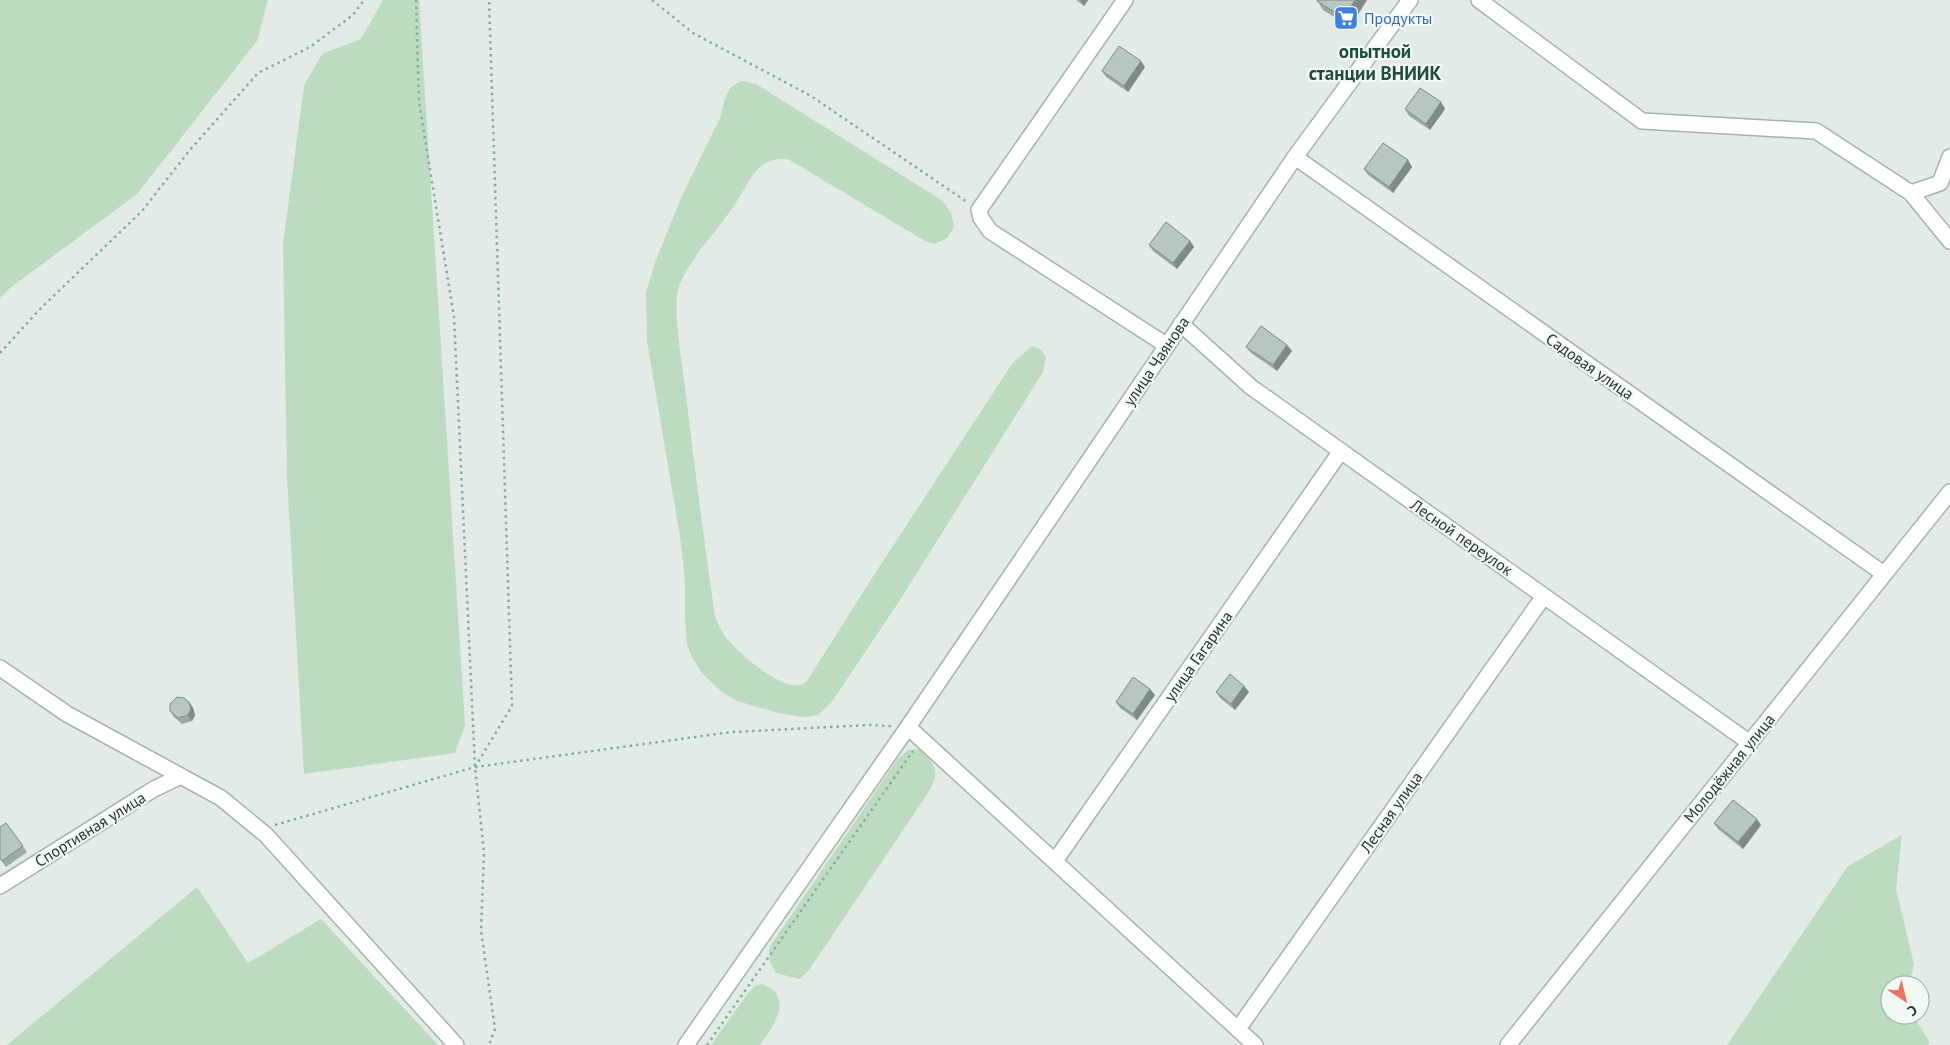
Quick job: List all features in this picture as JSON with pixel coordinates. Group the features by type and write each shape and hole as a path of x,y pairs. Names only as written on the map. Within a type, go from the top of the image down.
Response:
{"street":[{"path":"1125,0 979,210 981,218 990,231 1166,345"},
{"name":"улица Чаянова","path":"686,1045 908,727 1295,157 1410,0"},
{"path":"1479,0 1642,121 1816,131 1910,193 1950,241"},
{"name":"Садовая улица","path":"1295,157 1884,574"},
{"path":"1910,193 1940,183 1950,157"},
{"name":"Лесной переулок","path":"1181,324 1251,387 1750,742"},
{"name":"улица Гагарина","path":"1055,861 1341,451"},
{"name":"Молодёжная улица","path":"1508,1045 1950,492"},
{"name":"Лесная улица","path":"1238,1029 1544,596"},
{"path":"0,668 67,714 221,798 266,835 456,1045"},
{"path":"908,727 1255,1045"},
{"name":"Спортивная улица","path":"0,886 154,788 181,776"}],"path":[{"path":"0,353 40,309 142,211 189,151 258,73 310,47 353,15 364,0"},
{"path":"416,0 420,102 454,317 475,767 484,852 481,930 495,1029 488,1045"},
{"path":"475,767 512,706 489,0"},
{"path":"652,0 693,33 811,96 979,210"},
{"path":"266,835 277,823 475,767 732,732 869,725 908,727"},
{"path":"707,1045 922,739"}],"green space":[{"path":"0,0 268,0 257,41 137,194 10,288 0,298"},
{"path":"383,0 419,0 465,725 455,753 304,774 287,477 283,244 304,86 322,54 361,39"},
{"path":"741,81 756,84 943,201 951,213 954,227 947,238 935,244 925,241 788,159 778,159 762,165 751,177 730,211 690,264 684,275 677,295 678,335 715,617 724,635 738,650 759,668 781,682 801,685 807,681 1012,364 1032,346 1040,349 1046,357 1043,372 898,603 831,703 818,715 803,717 779,713 737,701 722,692 702,673 687,645 685,582 681,543 647,341 646,292 656,260 681,198 721,116 724,101 730,88"},
{"path":"921,749 931,761 935,771 934,782 926,796 809,970 799,979 776,973 770,962 769,948 897,760 908,750"},
{"path":"1902,835 1896,889 1914,964 1911,975 1880,975 1880,1025 1919,1025 1930,1043 1928,1045 1727,1045 1848,866"},
{"path":"197,887 248,963 321,919 438,1045 7,1045"},
{"path":"762,984 773,990 778,996 779,1011 773,1026 760,1045 711,1045 748,993 755,986"}],"building":[{"path":"1317,0 1355,0 1344,18"},
{"path":"1119,46 1141,61 1124,86 1102,71"},
{"path":"1420,88 1441,102 1426,124 1405,109"},
{"path":"1383,143 1408,160 1389,187 1364,169"},
{"path":"1166,222 1190,241 1173,263 1149,245"},
{"path":"1261,326 1287,345 1273,365 1246,347"},
{"path":"1230,674 1244,686 1231,704 1216,692"},
{"path":"1133,677 1150,689 1133,714 1116,702"},
{"path":"177,697 184,698 189,702 191,709 188,715 178,718 170,711 170,704"},
{"path":"1733,800 1757,819 1738,842 1714,823"},
{"path":"6,823 23,846 2,861 0,858 0,827"}],"place":[{"name":"Продукты","path":"1346,18"}],"district":[{"name":"опытной станции ВНИИК","path":"1375,62"}]}
